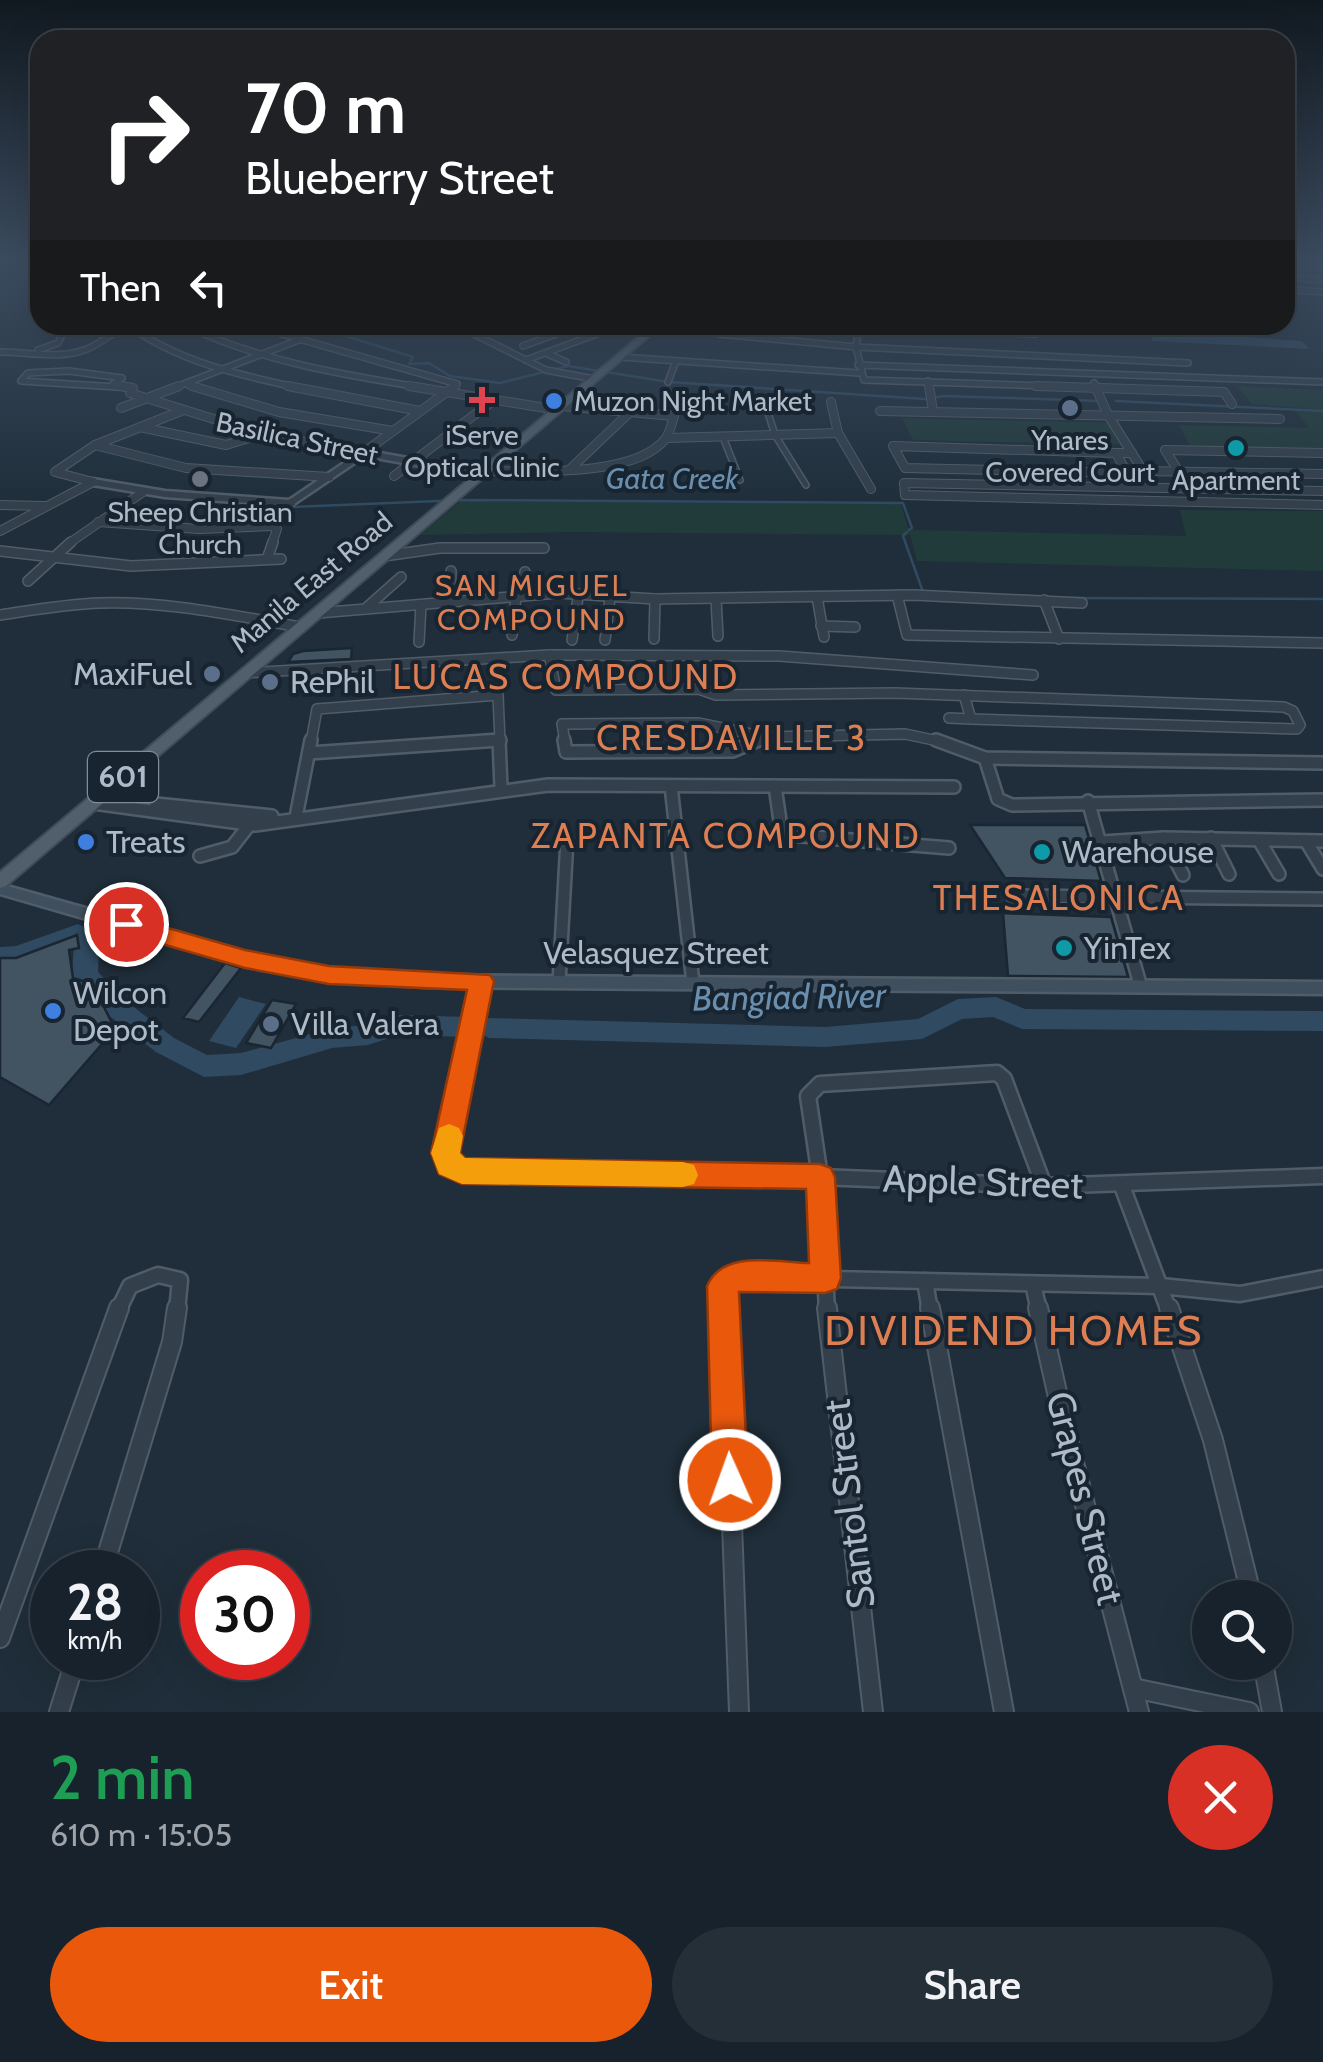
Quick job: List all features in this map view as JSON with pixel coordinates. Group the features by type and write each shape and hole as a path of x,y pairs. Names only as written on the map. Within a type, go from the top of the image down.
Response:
{"main road":[{"name":"Manila East Road","path":"0,885 450,501 515,440 635,344"},
{"name":"Velasquez Street","path":"0,885 245,959 329,975 481,981 1323,988"}],"street":[{"path":"29,353 55,344"},
{"path":"0,352 78,352 102,344"},
{"path":"156,344 166,350 328,396 420,411"},
{"path":"230,344 337,374 447,393 674,416 667,438 625,462 570,470 479,472"},
{"path":"121,408 291,344"},
{"path":"272,526 274,515 290,502 329,478 456,384 315,344"},
{"path":"494,344 549,371 601,373"},
{"path":"518,344 566,362"},
{"path":"523,346 529,344"},
{"path":"526,360 569,344"},
{"path":"816,344 1188,363"},
{"path":"857,344 860,372"},
{"path":"620,356 860,372 1088,372 1323,382"},
{"path":"1097,358 1102,374"},
{"path":"668,382 676,362"},
{"name":"Basilica Street","path":"114,384 122,378 69,371 28,373 21,381 127,386 146,398 262,434 479,472"},
{"path":"860,372 928,381 1224,392 1232,404"},
{"path":"1088,372 1108,416 1142,471 1323,474"},
{"path":"928,381 932,412"},
{"path":"186,384 279,412 393,432"},
{"path":"394,476 494,400"},
{"path":"764,400 775,435 806,485"},
{"path":"832,402 838,434 871,489"},
{"path":"880,410 1280,419 1272,409"},
{"path":"182,410 96,445 56,470 143,492 290,502"},
{"path":"570,470 630,412"},
{"path":"140,426 207,444 226,445 262,434"},
{"path":"667,438 838,434"},
{"path":"723,437 740,480"},
{"path":"96,445 186,468 329,478"},
{"path":"1116,452 1127,474 905,468 894,446 1054,450 1085,452 1116,452 1132,453"},
{"path":"936,447 939,459"},
{"path":"964,448 968,460"},
{"path":"995,449 998,461"},
{"path":"1025,450 1029,462"},
{"path":"1054,450 1060,464"},
{"path":"1179,472 1165,450 1323,452"},
{"path":"1085,452 1089,462"},
{"path":"1204,460 1213,472"},
{"path":"1234,461 1243,473"},
{"path":"1276,461 1286,474"},
{"path":"1298,464 1307,474"},
{"path":"0,530 92,482"},
{"path":"1323,491 904,483 906,496 1323,504"},
{"path":"1162,488 1170,502"},
{"path":"28,581 98,522 143,492"},
{"path":"0,504 45,506"},
{"path":"98,522 199,528 272,526 278,529 267,559"},
{"path":"384,556 440,548 544,548"},
{"path":"0,550 130,566 281,558"},
{"path":"450,602 451,571"},
{"path":"512,635 525,572"},
{"path":"365,609 401,576"},
{"path":"318,612 558,593 655,599 897,595 1082,603"},
{"path":"897,595 907,635 1323,643"},
{"path":"572,640 578,597"},
{"path":"817,597 822,632 855,626"},
{"path":"605,640 610,598"},
{"path":"716,598 718,636"},
{"path":"654,639 655,599"},
{"path":"1044,600 1060,638"},
{"path":"0,614 66,605 123,603 173,606 301,627"},
{"path":"419,642 421,605"},
{"path":"549,655 556,690 699,690 716,695 964,695 1284,707 1293,711 1300,727 950,718"},
{"path":"245,672 549,655 779,656 912,669 1032,675"},
{"path":"964,695 971,718"},
{"path":"296,818 317,708 498,696 501,788"},
{"path":"1120,701 1130,724"},
{"path":"766,737 732,752 566,752 562,724 699,723 766,737 904,734 931,738 985,758 1323,764"},
{"path":"309,752 500,740"},
{"path":"985,758 998,799 1003,803 1323,800"},
{"path":"671,786 693,983"},
{"path":"774,786 781,828 790,835 948,848"},
{"path":"97,800 250,824 516,787 954,787"},
{"path":"97,800 296,818"},
{"path":"1088,801 1140,984"},
{"path":"200,856 232,846 250,824"},
{"path":"1102,842 1164,838 1323,841"},
{"path":"1164,838 1182,874"},
{"path":"1211,838 1228,874"},
{"path":"559,982 568,840"},
{"path":"1259,840 1279,874"},
{"path":"1306,841 1323,869"},
{"path":"1012,896 1323,899"},
{"name":"Apple Street","path":"481,981 445,1153 450,1165 462,1171 820,1177 1044,1186 1323,1176"},
{"name":"Santol Street","path":"873,1712 825,1278 820,1177 808,1096 812,1088 988,1071 1004,1079 1044,1186"},
{"path":"1122,1186 1161,1286 1238,1519 1249,1580"},
{"path":"32,1550 125,1290 141,1277 172,1275 180,1280 180,1288 172,1342 109,1550"},
{"path":"739,1712 723,1286 734,1276 1161,1286 1240,1294 1323,1278"},
{"path":"925,1281 1004,1712"},
{"name":"Grapes Street","path":"1034,1284 1065,1428 1139,1712"},
{"path":"0,1638 30,1554"},
{"path":"59,1712 69,1680"},
{"path":"1266,1680 1272,1712"},
{"path":"1133,1688 1248,1712"}],"green space":[{"path":"1237,386 1323,390 1323,410 1252,404"},
{"path":"1296,411 1323,412 1323,448 1190,446 1179,425 1309,428"},
{"path":"902,418 1117,423 1130,445 913,440"},
{"path":"461,501 901,504 908,528 915,530 1186,536 1180,510 1323,511 1323,571 917,561 910,535 420,535"}],"water":[{"path":"1209,344 1305,344 1309,349"},
{"path":"239,997 266,1004 236,1048 209,1041"}],"building":[{"path":"352,648 351,659 288,662 293,654 303,651"},
{"name":"Warehouse","path":"970,825 1085,825 1101,881 1005,878"},
{"name":"YinTex","path":"1003,913 1111,917 1128,977 1008,976"},
{"name":"Wilcon Depot","path":"77,935 79,948 69,950 73,978 89,983 115,1029 49,1105 0,1077 0,958 16,958"},
{"name":"Villa Valera","path":"225,963 241,968 199,1022 183,1018"},
{"name":"Villa Valera","path":"272,1000 296,1004 271,1048 246,1043"}],"waterway":[{"path":"371,344 413,357 409,364 429,363 450,376 500,383 568,366 669,382 925,399 944,396 1101,401"},
{"path":"1116,401 1323,411"},
{"name":"Gata Creek","path":"292,507 463,500 903,503 912,528 909,530"},
{"name":"Gata Creek","path":"907,532 903,536 923,592"},
{"name":"Gata Creek","path":"1066,598 1323,599"},
{"name":"Bangiad River","path":"0,956 18,955 78,933 87,942 85,975 117,1008 165,1045 204,1066 241,1064 332,1038 368,1035 399,1025 468,1027"},
{"name":"Bangiad River","path":"489,1028 825,1037 922,1029 958,1009 996,1007 1022,1019 1323,1021"}],"slow traffic":[{"path":"449,1136 445,1153 450,1165 462,1171 683,1175"}],"place":[{"name":"iServe Optical Clinic","path":"482,400"},
{"name":"Muzon Night Market","path":"554,401"},
{"name":"Ynares Covered Court","path":"1070,408"},
{"name":"Apartment","path":"1236,448"},
{"name":"Sheep Christian Church","path":"200,479"},
{"name":"MaxiFuel","path":"212,674"},
{"name":"RePhil","path":"270,682"},
{"name":"Treats","path":"86,842"},
{"name":"Warehouse","path":"1042,852"},
{"name":"YinTex","path":"1064,948"},
{"name":"Wilcon Depot","path":"53,1011"},
{"name":"Villa Valera","path":"271,1024"}],"district":[{"name":"SAN MIGUEL COMPOUND","path":"532,603"},
{"name":"LUCAS COMPOUND","path":"566,677"},
{"name":"CRESDAVILLE 3","path":"732,738"},
{"name":"ZAPANTA COMPOUND","path":"726,836"},
{"name":"THESALONICA","path":"1059,898"},
{"name":"DIVIDEND HOMES","path":"1014,1330"}],"route":[{"path":"126,924 245,959 329,975 425,982 481,981 445,1153 450,1165 462,1171 820,1177 825,1278 734,1276 723,1286 730,1480"}]}
